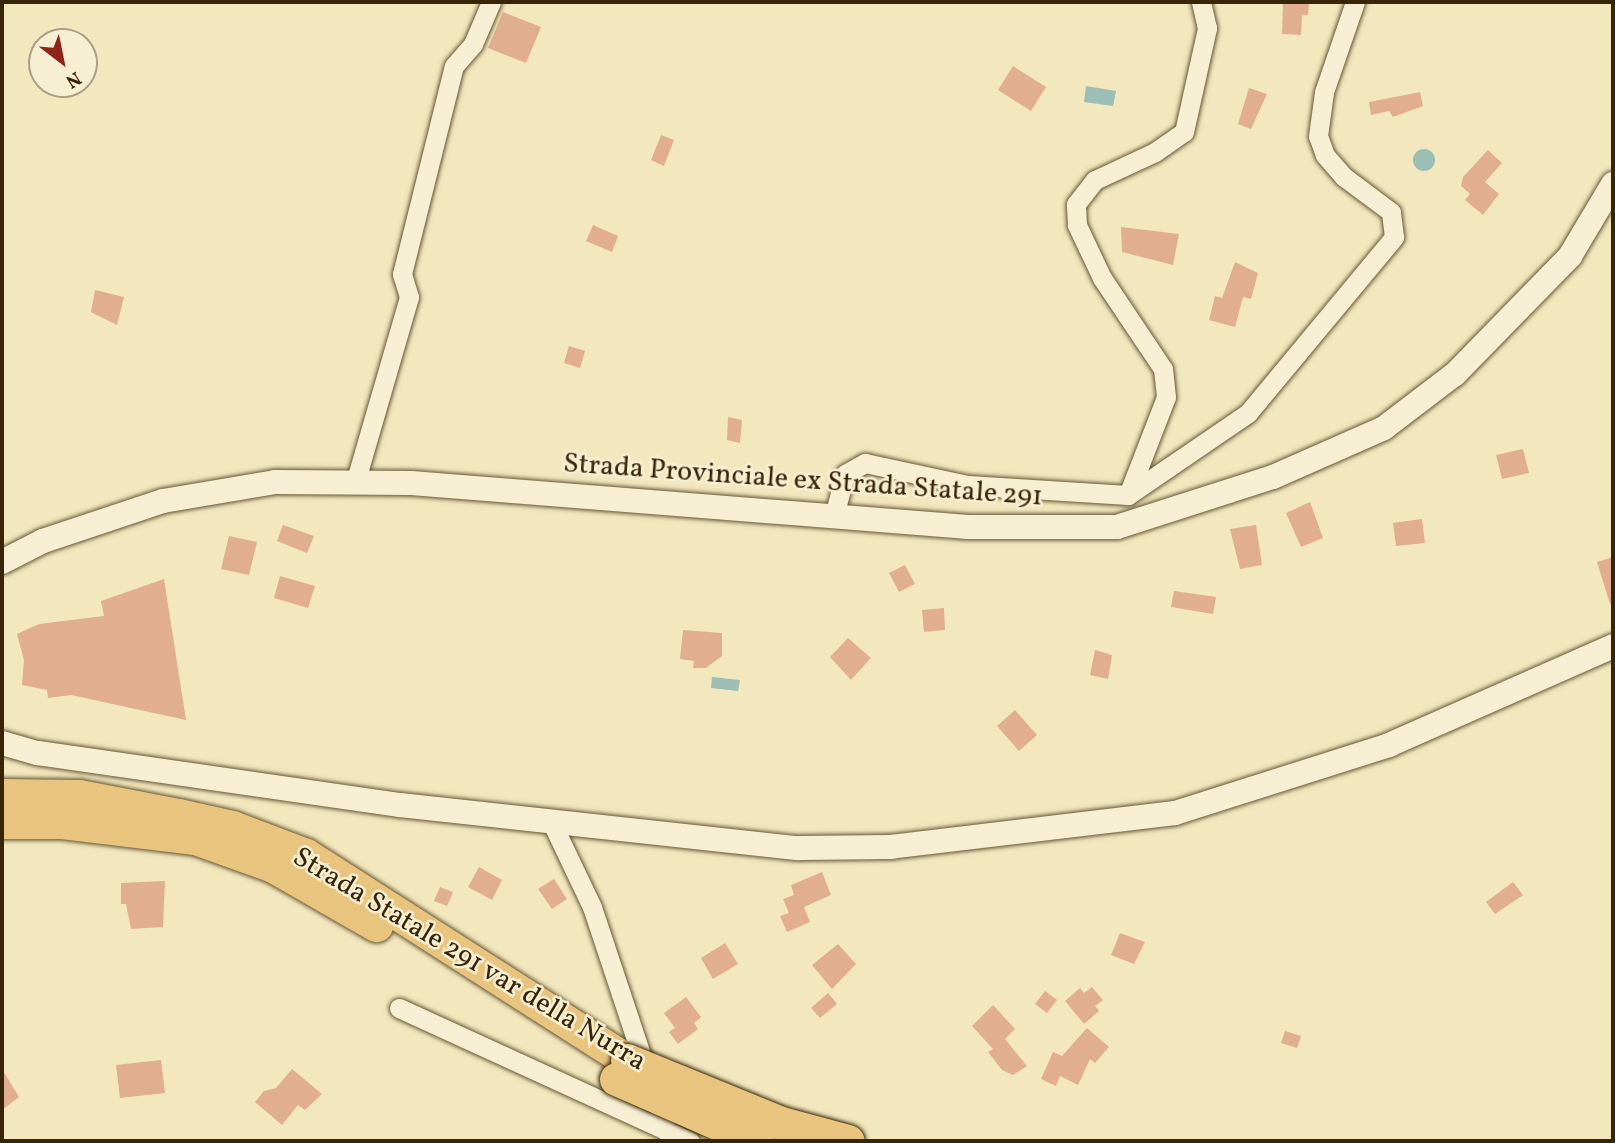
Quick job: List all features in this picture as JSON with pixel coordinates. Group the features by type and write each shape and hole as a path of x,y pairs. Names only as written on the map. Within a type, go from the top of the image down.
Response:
{"highway":[{"name":"Strada Statale 291 var della Nurra","path":"9,792 79,796 206,821 306,855 622,1070 781,1124 848,1141"},
{"name":"Strada Statale 291 var della Nurra","path":"2,822 62,822 195,838 273,866 322,891 622,1070 758,1141"}],"street":[{"path":"355,483 409,297 402,274 454,66 473,44 491,2"},
{"path":"1128,495 1166,397 1163,369 1102,278 1077,225 1076,204 1096,180 1155,152 1184,132 1207,28 1201,2"},
{"path":"834,516 845,474 865,463 968,485 1128,495 1248,413 1394,237 1391,212 1344,177 1325,155 1318,136 1324,92 1355,2"},
{"name":"Strada Provinciale ex Strada Statale 291","path":"2,562 43,541 163,502 275,482 355,483 968,527 1117,527 1324,458 1384,428 1455,374 1570,256 1613,184"},
{"path":"2,743 38,752 400,805 799,848 890,847 1175,813 1389,745 1613,646"},
{"path":"551,821 596,919 667,1132"},
{"path":"399,1007 690,1141"}],"water":[{"path":"1086,86 1116,91 1113,106 1084,102"},
{"path":"1420,149 1428,149 1435,156 1435,164 1428,171 1420,171 1413,164 1413,156"},
{"path":"712,677 740,680 738,691 711,688"}],"building":[{"path":"1283,2 1309,2 1308,15 1302,15 1301,35 1282,34"},
{"path":"503,12 541,27 526,63 488,48"},
{"path":"1013,66 1046,87 1031,111 998,90"},
{"path":"1249,88 1267,94 1251,129 1238,124"},
{"path":"1420,92 1423,106 1393,117 1389,111 1371,115 1369,102"},
{"path":"661,135 674,140 664,166 651,160"},
{"path":"1488,150 1502,163 1485,182 1499,194 1483,215 1465,200 1470,194 1461,186 1463,177"},
{"path":"593,225 618,236 612,252 586,241"},
{"path":"1121,227 1179,234 1173,265 1122,252"},
{"path":"1235,262 1258,273 1251,299 1243,297 1235,327 1209,320 1215,296 1222,298"},
{"path":"95,290 124,297 117,325 91,312"},
{"path":"569,346 585,351 580,368 564,363"},
{"path":"728,417 742,420 740,443 727,440"},
{"path":"1523,449 1529,473 1502,479 1496,455"},
{"path":"1310,502 1323,538 1301,547 1286,513"},
{"path":"1422,519 1425,543 1396,546 1393,523"},
{"path":"283,525 314,536 307,553 277,541"},
{"path":"1256,525 1262,565 1240,569 1230,529"},
{"path":"229,536 257,542 249,575 221,569"},
{"path":"1613,557 1613,603 1610,604 1597,562"},
{"path":"905,565 915,584 899,592 889,573"},
{"path":"280,576 315,586 308,608 274,598"},
{"path":"164,579 186,720 71,695 48,698 47,690 22,685 24,660 17,634 39,624 104,616 101,601"},
{"path":"1174,591 1216,597 1213,614 1171,607"},
{"path":"944,608 945,630 924,632 922,610"},
{"path":"683,630 722,633 722,656 706,668 693,668 694,661 680,659"},
{"path":"848,638 871,658 851,680 830,657"},
{"path":"1095,650 1112,655 1108,679 1090,675"},
{"path":"1015,710 1037,735 1019,751 997,726"},
{"path":"479,867 502,880 492,900 468,887"},
{"path":"822,872 831,895 804,907 810,922 787,932 780,916 789,913 783,899 794,895 791,885"},
{"path":"554,879 567,899 552,909 538,889"},
{"path":"165,881 163,927 131,929 126,904 121,904 121,883"},
{"path":"1513,882 1523,895 1495,914 1486,902"},
{"path":"440,887 453,892 447,906 434,901"},
{"path":"1120,933 1145,942 1134,964 1111,955"},
{"path":"725,943 738,964 713,979 701,958"},
{"path":"838,944 856,964 832,989 812,965"},
{"path":"1092,987 1103,1000 1095,1006 1099,1011 1084,1024 1065,1001 1080,988 1084,993"},
{"path":"1045,991 1057,1000 1047,1013 1035,1004"},
{"path":"828,993 837,1004 820,1018 811,1008"},
{"path":"686,997 701,1017 694,1023 698,1029 678,1044 669,1032 675,1028 664,1013"},
{"path":"993,1005 1015,1029 1005,1039 1027,1066 1013,1075 1002,1070 988,1052 993,1049 972,1026"},
{"path":"1087,1028 1109,1047 1095,1063 1090,1059 1078,1085 1060,1076 1056,1086 1041,1079 1053,1052 1062,1056"},
{"path":"1285,1031 1301,1036 1297,1048 1281,1043"},
{"path":"161,1060 165,1093 120,1098 116,1065"},
{"path":"2,1069 19,1097 2,1110"},
{"path":"292,1069 322,1094 305,1110 298,1105 282,1125 255,1102 264,1091 276,1088"}]}
